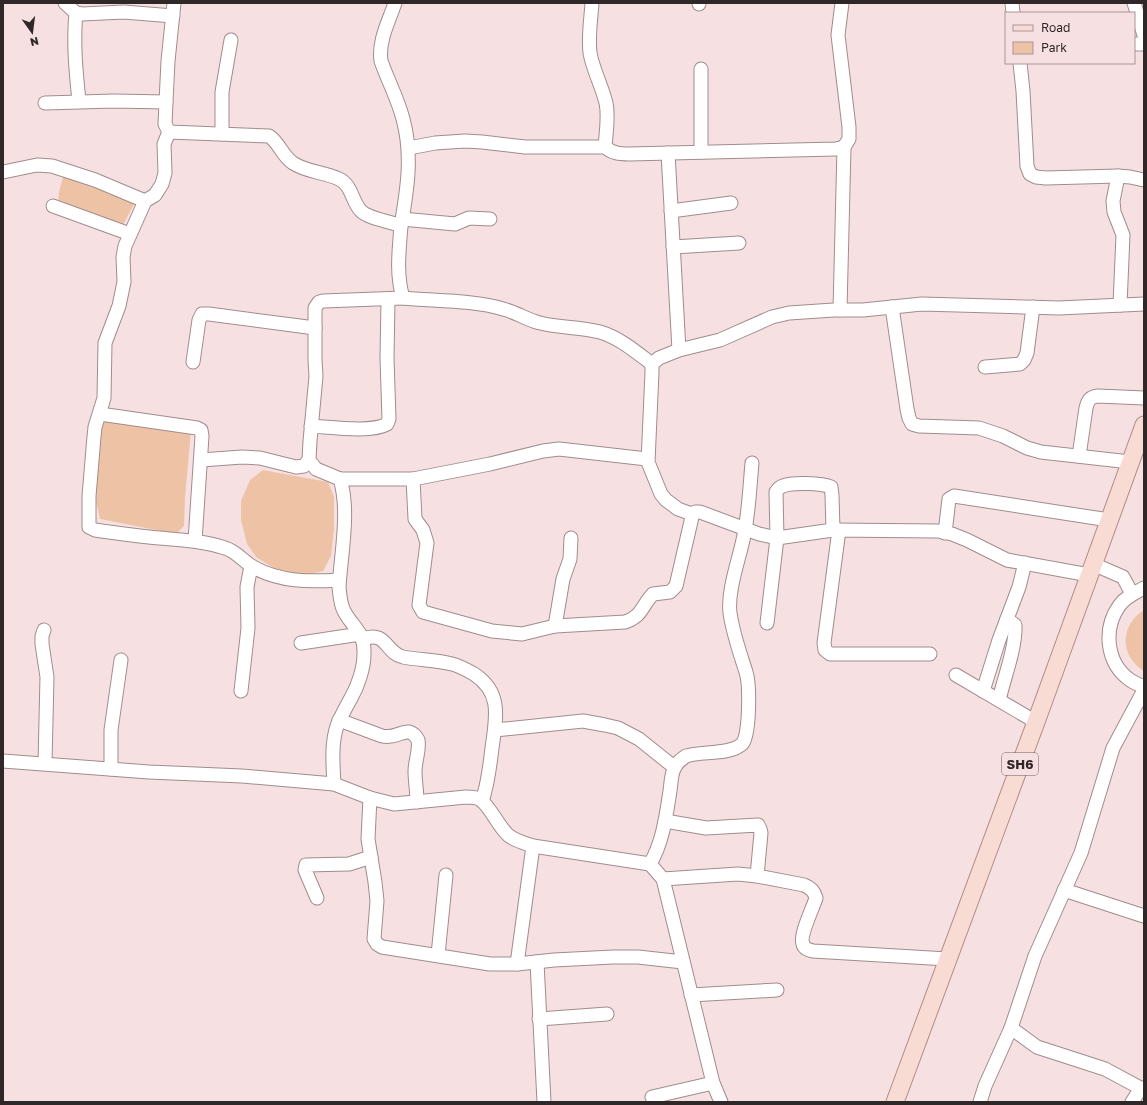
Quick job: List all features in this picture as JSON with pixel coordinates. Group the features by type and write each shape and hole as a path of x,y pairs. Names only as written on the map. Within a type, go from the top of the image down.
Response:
{"main road":[{"name":"SH6","path":"895,1102 1144,425"}],"street":[{"path":"64,3 76,13 82,14 173,9 168,61 165,124 169,132 164,144 164,178 155,195 145,201 124,251 124,282 119,306 105,343 104,398 94,437 89,496 89,527 95,530 195,541 227,548 251,566 282,578 315,581 339,580"},
{"path":"395,3 381,42 380,55 404,120 409,148 408,186 402,223 399,272 400,288 403,298"},
{"path":"592,3 590,52 606,102 607,113 605,146"},
{"path":"840,310 844,147 849,139 849,127 838,35 842,3"},
{"path":"1134,3 1144,36 1135,43"},
{"path":"76,13 74,31 79,101"},
{"path":"222,134 222,92 231,40"},
{"path":"1020,64 1027,166 1030,174 1036,177 1046,178 1118,176 1144,180"},
{"path":"701,69 701,152"},
{"path":"45,103 79,101 166,102"},
{"path":"169,132 269,136 276,142 287,159 295,164 340,179 345,183 349,187 363,213 402,223 455,224 469,218 490,220"},
{"path":"409,148 435,143 465,141 525,147 605,146 610,151 617,154 844,147"},
{"path":"668,153 679,350"},
{"path":"3,172 37,165 52,166 95,180 145,201"},
{"path":"1118,176 1113,201 1114,212 1123,235 1120,305"},
{"path":"671,211 730,203"},
{"path":"54,206 130,234"},
{"path":"673,247 740,243"},
{"path":"201,460 242,457 260,458 296,468 304,466 309,460 316,376 315,308 319,302 323,300 388,300 403,298 489,306 503,309 541,323 602,332 622,342 652,364"},
{"path":"311,426 367,429 381,428 387,424 389,419 387,358 388,300"},
{"path":"691,515 672,506 661,494 647,459 652,364 659,358 679,350 720,340 772,318 789,313 863,310 922,304 1059,308 1144,304"},
{"path":"892,307 906,408 912,424 919,426 979,428 1003,436 1027,448 1041,452 1130,462"},
{"path":"985,367 1020,364 1024,360 1033,307"},
{"path":"193,362 199,320 202,314 315,328"},
{"path":"1079,456 1086,408 1088,401 1092,397 1144,398"},
{"path":"100,414 197,428 201,430 201,460 195,541"},
{"path":"309,460 316,469 340,479 413,479 559,449 647,459"},
{"path":"650,864 655,855 665,821 674,767 686,756 692,754 727,751 742,744 746,738 748,729 747,679 734,630 729,601 745,529 752,463"},
{"path":"334,784 334,740 339,720 352,697 362,670 364,654 362,636 345,612 340,598 339,580 345,508 344,495 340,479"},
{"path":"413,479 415,518 423,530 427,543 419,605 423,612 492,631 522,634 556,626 630,621 638,615 653,594 670,592 674,590 679,579 692,517 691,515"},
{"path":"767,623 777,538 776,492 784,485 816,483 825,484 831,487 836,530 824,643 825,650 830,654 930,654"},
{"path":"945,533 949,499 954,496 1109,520"},
{"path":"691,515 695,512 700,512 759,534 777,538 836,530 938,531 967,540 1007,560 1091,569 1124,577 1138,591 1120,605 1111,620 1108,637 1111,653 1118,669 1130,680 1144,689 1112,748 1081,853 1035,956 1010,1028 985,1086 980,1102"},
{"path":"556,626 563,579 570,559 571,538"},
{"path":"983,691 1019,588 1025,563"},
{"path":"241,691 248,628 247,587 251,566"},
{"path":"999,700 1015,632 1015,626 1007,619"},
{"path":"44,630 42,644 48,677 45,764"},
{"path":"301,643 362,636 375,636 400,656 451,664 480,678 488,686 494,699 496,716 487,785 482,801"},
{"path":"111,769 111,730 121,660"},
{"path":"956,675 1036,722"},
{"path":"339,720 382,736 389,737 407,732 412,733 417,737 418,747 415,769 417,802"},
{"path":"495,730 583,721 605,725 618,728 639,739 674,767"},
{"path":"3,761 111,769 242,776 334,784 370,798 394,804 466,797 476,798 482,801 503,830 509,836 520,842 533,846 650,864 663,879 713,1083 721,1102"},
{"path":"370,798 368,839 377,901 374,939 377,944 382,947 482,963 517,964 590,957 638,958 683,962"},
{"path":"665,821 706,828 758,825 760,833 757,876"},
{"path":"517,964 533,846"},
{"path":"316,898 305,870 306,865 349,864 371,857"},
{"path":"663,879 720,874 757,876 804,886 811,888 815,893 816,898 802,936 802,944 806,949 813,951 947,959"},
{"path":"438,955 446,875"},
{"path":"1064,890 1144,916"},
{"path":"537,962 544,1102"},
{"path":"692,995 777,990"},
{"path":"539,1019 607,1014"},
{"path":"1010,1028 1037,1047 1105,1069 1143,1089 1132,1102"},
{"path":"652,1097 713,1083"}],"green space":[{"path":"64,173 136,200 121,229 57,210 59,192"},
{"path":"106,415 191,431 184,526 176,534 100,519 93,488 96,429"},
{"path":"263,470 328,482 334,497 334,529 331,556 323,571 306,575 279,571 256,557 247,544 241,520 241,501 250,480"},
{"path":"1144,610 1144,671 1136,665 1130,657 1126,640 1130,624 1136,616"}]}
